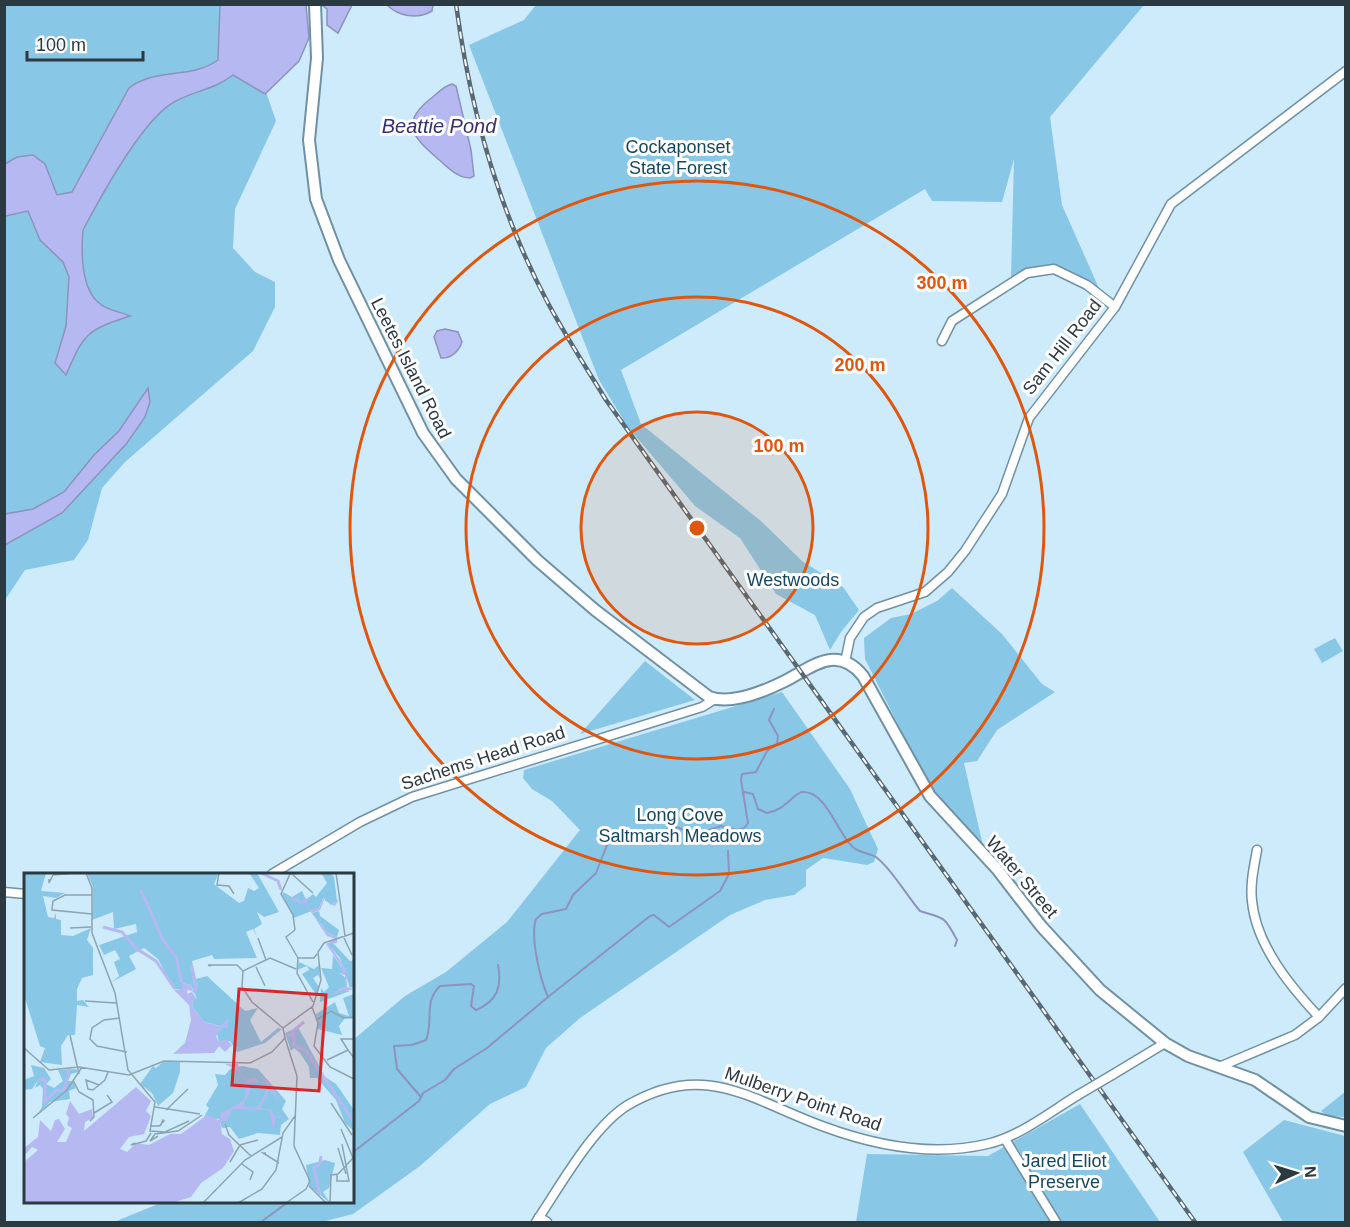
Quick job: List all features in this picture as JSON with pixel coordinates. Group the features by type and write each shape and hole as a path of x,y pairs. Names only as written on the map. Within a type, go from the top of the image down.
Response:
{"main road":[{"name":"Leetes Island Road","path":"315,4 317,58 309,140 316,199 329,238 423,434 456,479 537,560 637,643 699,691 715,699"},
{"path":"715,699 729,699 773,686 817,663 845,662"},
{"name":"Water Street","path":"845,662 863,676 930,796 997,869 1041,926 1100,990 1165,1043 1188,1056 1255,1080 1309,1117 1346,1126"}],"street":[{"name":"Sam Hill Road","path":"845,662 850,638 864,617 877,608 925,592 957,562 1002,494 1029,418 1115,307 1171,204 1346,71"},
{"path":"942,341 952,321 1028,273 1054,269 1087,285 1115,307"},
{"name":"Sachems Head Road","path":"274,873 360,822 412,797 702,707 715,699"},
{"path":"1257,850 1252,903 1260,934 1288,980 1318,1017"},
{"path":"4,892 24,894"},
{"path":"1219,1067 1286,1040 1318,1017 1346,988"},
{"name":"Mulberry Point Road","path":"541,1221 572,1167 605,1126 627,1106 667,1090 695,1085 723,1086 820,1125 865,1140 896,1146 955,1148 986,1145 1005,1138 1165,1043"},
{"path":"1005,1138 1056,1222"}],"green space":[{"path":"5,5 236,5 276,121 235,209 233,248 255,272 275,282 275,307 253,351 125,462 102,488 88,540 74,560 25,570 5,600"},
{"name":"Cockaponset State Forest","path":"536,5 1144,5 1050,117 1062,205 1102,295 1053,267 1033,267 1011,278 1014,159 1002,202 932,201 925,189 621,370 641,424 762,522 802,561 843,587 859,610 830,650 815,615 776,594 740,538 695,506 621,419 623,419 599,380 469,45 524,20"},
{"path":"952,588 1002,634 1042,684 1055,692 997,730 977,761 964,763 984,850 930,788 865,659 864,638 891,618 911,614 937,601"},
{"path":"1335,638 1343,651 1322,663 1314,649"},
{"path":"645,661 695,700 580,734"},
{"name":"Long Cove Saltmarsh Meadows","path":"782,692 850,789 878,849 874,862 867,865 823,858 806,870 806,886 794,895 765,900 730,915 580,1018 546,1048 526,1087 490,1104 420,1166 353,1214 322,1222 114,1222 161,1203 354,1203 354,1039 405,996 446,972 507,922 580,830 552,801 532,789 523,778 524,770"},
{"path":"1345,1092 1345,1117 1327,1116 1321,1111"},
{"name":"Jared Eliot Preserve","path":"1080,1104 1160,1222 856,1222 867,1154 988,1156"},
{"path":"1284,1120 1345,1136 1345,1222 1283,1222 1243,1152"}],"water":[{"path":"220,5 306,5 309,38 299,61 265,94 233,75 219,84 174,102 162,111 136,141 91,215 83,230 82,239 82,259 93,297 106,307 130,316 104,325 89,335 78,350 66,375 55,363 66,326 69,277 63,262 40,240 28,211 5,216 5,164 17,157 33,155 45,164 57,195 72,192 129,88 150,78 196,70 218,60"},
{"path":"322,5 352,5 338,33 327,25 327,9"},
{"path":"387,5 433,5 432,11 426,14 408,16"},
{"name":"Beattie Pond","path":"452,84 456,86 471,150 474,176 470,178 465,178 449,169 423,145 417,138 412,124 414,117 429,100"},
{"path":"445,329 458,332 462,342 454,354 441,358 434,337 437,331"},
{"path":"148,388 150,402 145,417 127,443 62,513 5,545 5,514 33,509 64,492 94,455 119,431"}],"waterway":[{"path":"354,1151 419,1101 423,1093 445,1080 454,1069 487,1048 548,997 537,958 534,936 536,919 542,914 566,909 573,895 596,873 609,840 615,834 627,832 650,834 676,827 696,834 721,826 738,830 744,828 748,823 742,774 756,772 767,751 777,744 778,736 769,720 774,709"},
{"path":"744,792 753,794 758,809 767,813 779,809 802,792 811,793 818,798 854,848 876,857 893,875 920,911 939,917 949,926 957,940 955,946"},
{"path":"548,997 650,916 654,915 669,927 720,891 729,874 728,851"},
{"path":"421,1097 397,1069 394,1046 412,1045 426,1040 430,1005 440,986 471,984 474,986 471,1006 476,1010 489,1002 499,986 498,965"},
{"path":"261,1222 287,1203"}],"railway":[{"path":"456,4 478,121 501,197 531,270 577,353 606,400 1195,1222"}],"park label":[{"name":"Westwoods","path":"793,580"}]}
